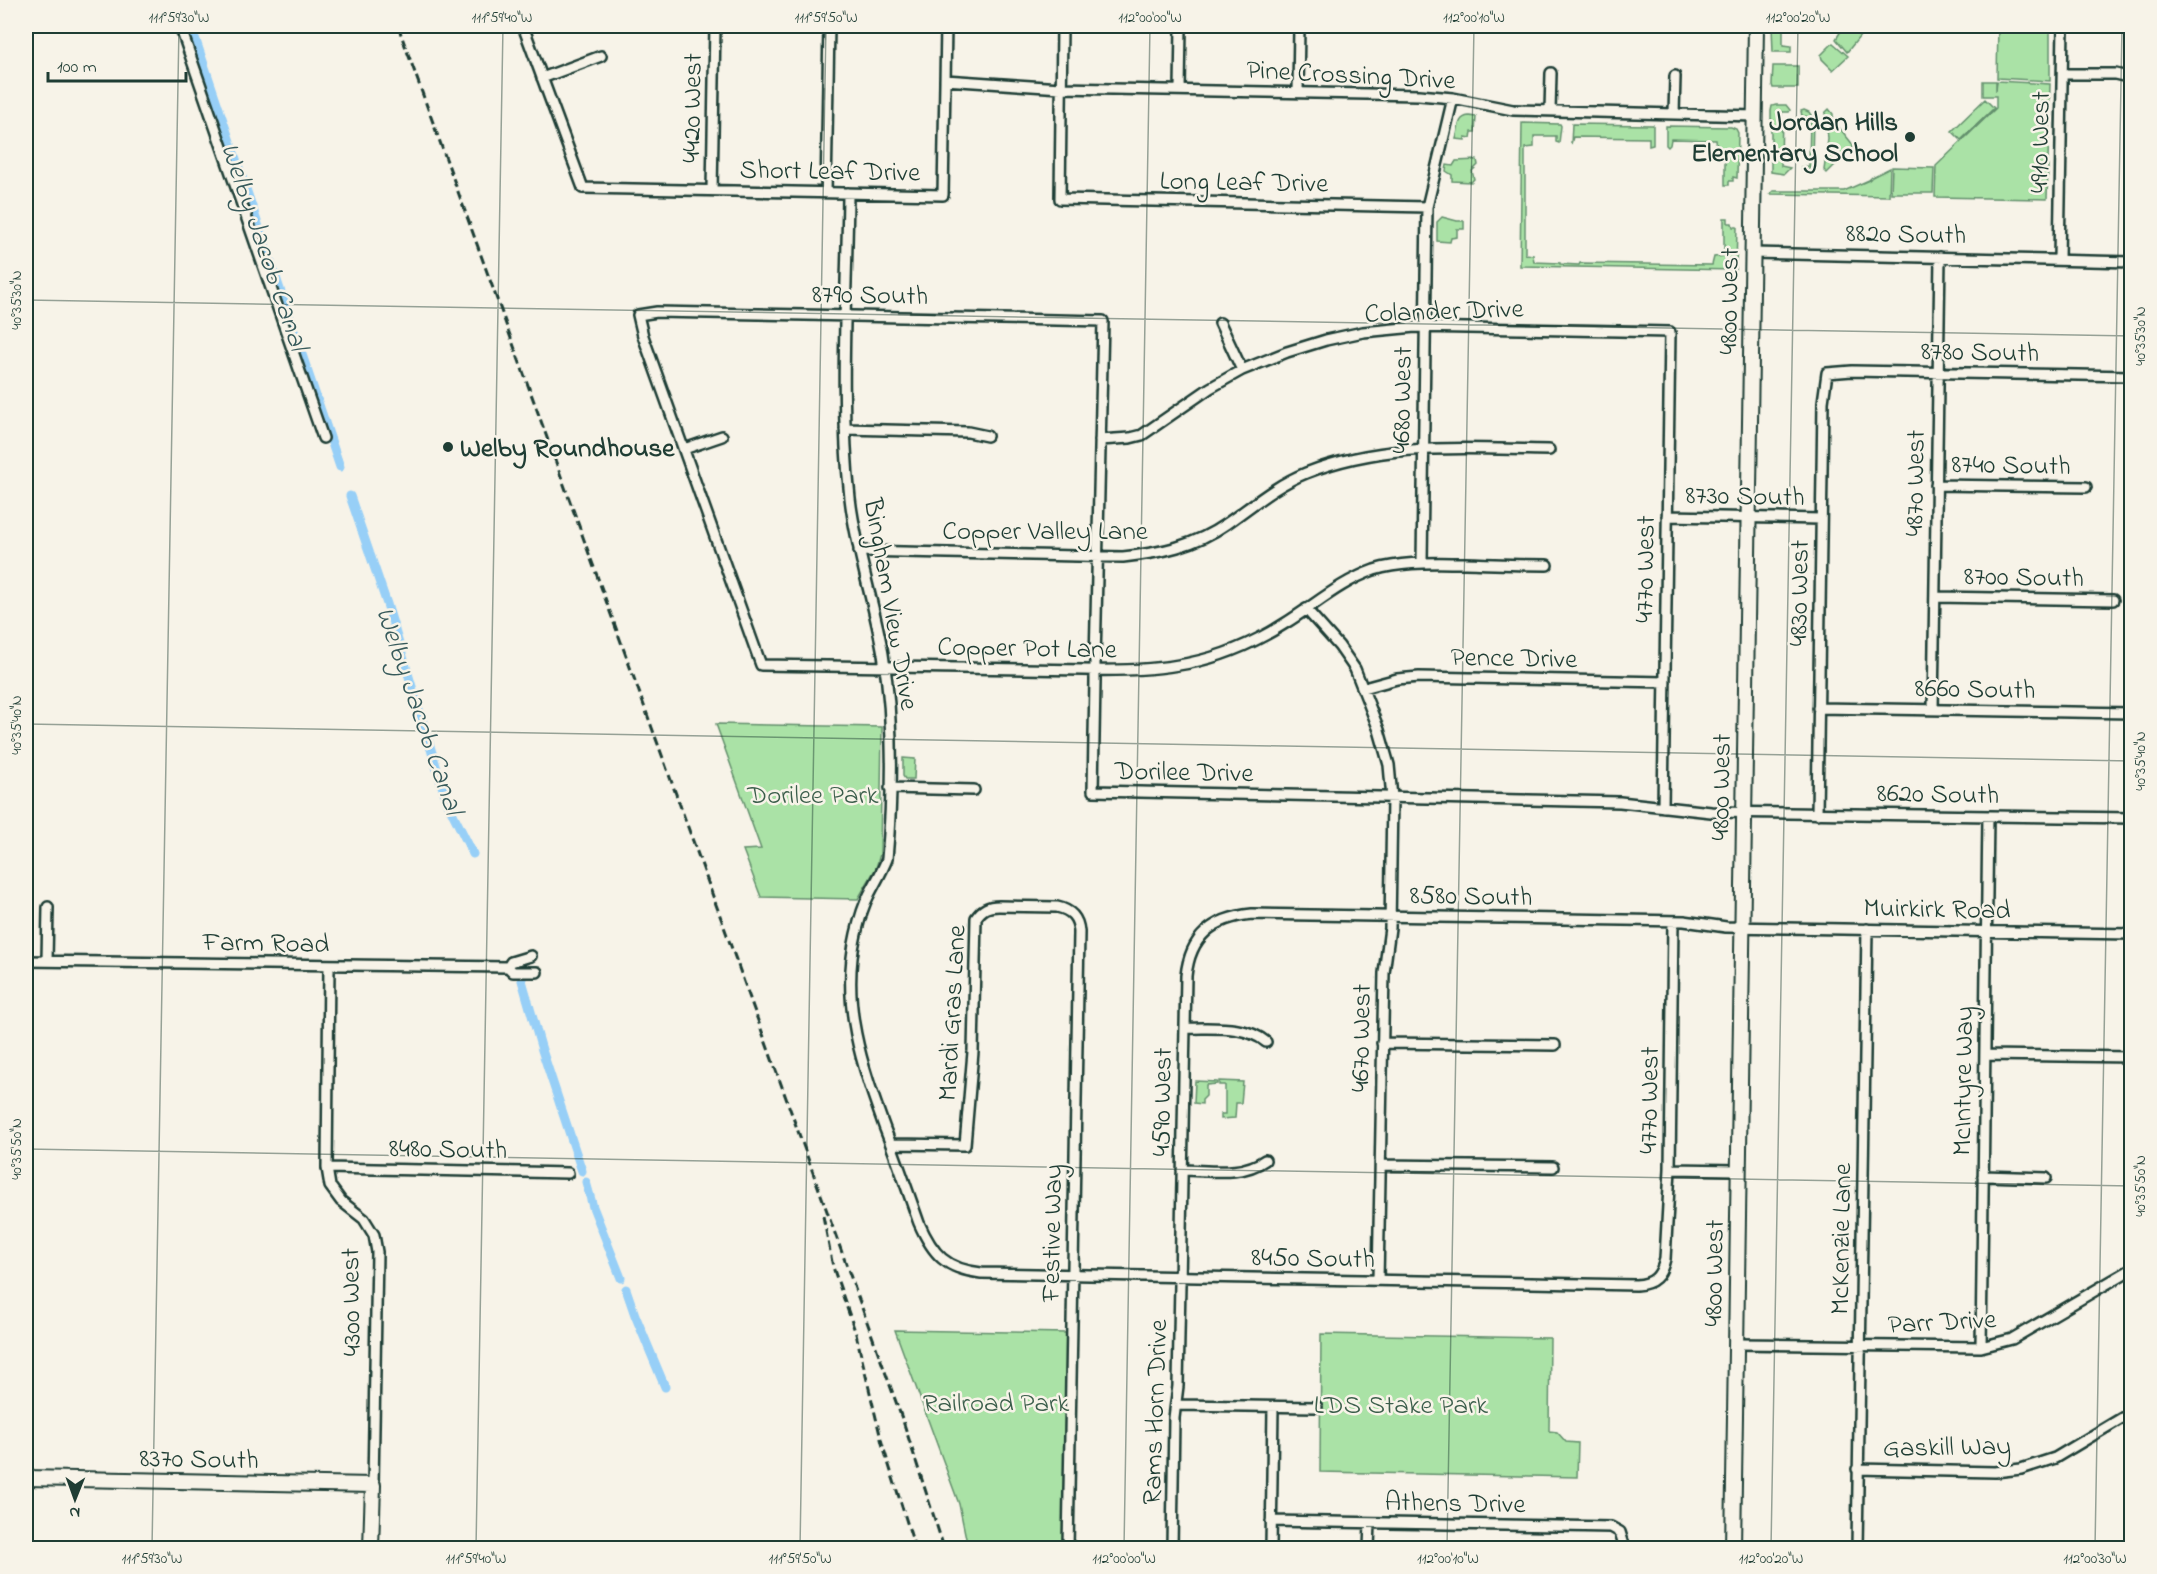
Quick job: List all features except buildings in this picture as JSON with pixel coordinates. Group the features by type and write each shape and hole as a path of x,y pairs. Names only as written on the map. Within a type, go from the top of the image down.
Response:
{"street":[{"path":"180,26 323,438"},
{"path":"524,26 542,78 601,56"},
{"name":"4420 West","path":"712,190 714,26"},
{"path":"826,192 829,26"},
{"name":"Short Leaf Drive","path":"542,78 583,188 943,195 946,26"},
{"path":"1061,88 1062,26"},
{"path":"1180,90 1181,26"},
{"path":"1298,92 1299,26"},
{"name":"4800 West","path":"1733,1548 1756,26"},
{"name":"4910 West","path":"2059,259 2063,26"},
{"path":"1550,111 1551,73"},
{"path":"2063,74 2115,74 2132,78"},
{"path":"1674,114 1675,76"},
{"name":"Pine Crossing Drive","path":"945,80 1061,88 1419,95 1453,98 1503,110 1755,116"},
{"name":"Long Leaf Drive","path":"1061,88 1060,199 1427,207"},
{"name":"4680 West","path":"1422,562 1427,207 1453,98"},
{"name":"Bingham View Drive","path":"848,193 845,429 850,501 884,667 890,728 887,859 860,916 852,960 851,998 854,1028 860,1056 928,1243 940,1258 966,1271"},
{"name":"8820 South","path":"1752,253 2132,262"},
{"name":"4870 West","path":"1933,710 1940,257"},
{"name":"8790 South","path":"638,315 657,312 1102,321"},
{"name":"Copper Pot Lane","path":"638,315 643,336 761,665 1095,671 1155,669 1206,659 1252,642 1306,609 1333,589 1360,575 1396,565 1422,562 1547,565"},
{"name":"Dorilee Drive","path":"1102,321 1093,791 1620,802 1711,812 1743,812"},
{"path":"1220,323 1242,370"},
{"name":"Colander Drive","path":"1100,440 1143,435 1210,388 1242,370 1287,352 1326,340 1383,330 1425,327 1670,332"},
{"name":"4770 West","path":"1663,807 1670,332"},
{"name":"8780 South","path":"1827,373 1852,371 2132,376"},
{"name":"4830 West","path":"1817,814 1823,402 1827,373"},
{"path":"845,429 968,432 987,436"},
{"path":"684,449 722,436"},
{"name":"Copper Valley Lane","path":"859,551 1123,557 1160,553 1194,542 1224,525 1271,491 1304,474 1340,461 1375,453 1422,449 1549,450"},
{"name":"8740 South","path":"1936,485 2086,488"},
{"name":"8730 South","path":"1667,516 1821,519"},
{"name":"8700 South","path":"1935,597 2113,600"},
{"name":"4670 West","path":"1306,609 1347,656 1364,688 1387,754 1391,775 1390,917 1389,947 1384,973 1378,1280"},
{"name":"Pence Drive","path":"1364,688 1397,679 1419,677 1665,682"},
{"name":"8660 South","path":"1818,708 2132,713"},
{"path":"890,788 974,790"},
{"name":"8620 South","path":"1743,812 2132,818"},
{"name":"McIntyre Way","path":"1981,1347 1988,816"},
{"name":"Mardi Gras Lane","path":"891,1144 965,1145 973,1052 976,918 980,912 992,906 1058,907 1066,909 1077,919"},
{"path":"47,962 48,907"},
{"name":"8580 South","path":"1203,933 1222,920 1252,914 1673,921 1742,927"},
{"name":"Festive Way","path":"1068,1548 1079,932 1077,919"},
{"name":"4770 West","path":"1658,1277 1665,1259 1670,1169 1673,921"},
{"name":"Muirkirk Road","path":"1742,927 2132,934"},
{"name":"McKenzie Lane","path":"1857,1548 1867,929"},
{"name":"4590 West","path":"1180,1277 1187,963 1192,948 1203,933"},
{"path":"507,967 511,962 531,956"},
{"name":"Farm Road","path":"26,962 507,967 513,972 537,972"},
{"name":"4300 West","path":"329,966 327,1168 330,1186 341,1201 364,1219 374,1234 377,1252 371,1548"},
{"path":"1185,1028 1246,1030 1257,1034 1266,1042"},
{"path":"1382,1043 1555,1045"},
{"path":"1985,1054 2132,1057"},
{"path":"1182,1170 1243,1171 1265,1160"},
{"path":"1381,1165 1554,1167"},
{"name":"8480 South","path":"327,1168 568,1173"},
{"path":"1670,1169 1738,1170"},
{"path":"1983,1176 2046,1178"},
{"name":"Parr Drive","path":"1736,1344 1981,1347 2012,1339 2132,1269"},
{"name":"8450 South","path":"966,1271 1636,1285 1644,1285 1658,1277"},
{"name":"Rams Horn Drive","path":"1172,1548 1174,1418 1180,1277"},
{"path":"1176,1405 1317,1407"},
{"path":"1270,1548 1273,1407"},
{"name":"Gaskill Way","path":"1857,1469 1995,1472 2021,1469 2055,1458 2132,1412"},
{"name":"8370 South","path":"26,1478 373,1485"},
{"name":"Athens Drive","path":"1271,1521 1611,1527 1620,1532 1625,1548"},
{"path":"1369,1548 1370,1523"}],"green space":[{"path":"1772,26 1783,26 1783,45 1791,46 1791,52 1773,52"},
{"path":"1844,26 1860,36 1847,52 1836,39"},
{"path":"1998,26 2050,26 2050,81 1997,78"},
{"path":"1833,43 1848,56 1833,70 1821,55"},
{"path":"1773,66 1798,66 1798,88 1773,88"},
{"path":"1983,81 1996,81 1996,91 1997,81 2050,84 2047,199 1935,197 1936,166 1996,108 1996,96 1983,96"},
{"path":"1985,99 1994,108 1961,140 1952,131"},
{"path":"1786,105 1790,110 1782,112 1781,166 1790,168 1784,174 1771,172 1771,111 1772,106"},
{"path":"1829,109 1833,114 1833,120 1854,146 1827,173 1824,170 1826,156 1830,149 1827,149 1825,113"},
{"path":"1801,111 1809,112 1813,118 1812,164 1810,169 1802,170 1801,167 1809,166 1810,117 1802,116"},
{"path":"1469,116 1476,117 1475,132 1472,132 1471,138 1456,139 1460,121"},
{"path":"1522,123 1560,124 1561,126 1559,143 1556,142 1556,136 1534,136 1534,147 1525,148 1525,254 1533,255 1534,262 1579,265 1580,263 1712,265 1714,257 1724,256 1724,218 1728,218 1728,223 1737,227 1736,270 1520,266"},
{"path":"1572,124 1653,125 1653,145 1649,146 1649,138 1573,137 1571,144"},
{"path":"1666,126 1736,129 1738,133 1737,178 1733,177 1729,185 1725,185 1725,151 1717,150 1716,140 1671,139 1668,147 1666,145"},
{"path":"1477,160 1478,165 1472,171 1474,179 1471,182 1452,181 1452,175 1446,171 1447,165 1453,166 1456,161"},
{"path":"1892,167 1934,168 1933,193 1891,193"},
{"path":"1890,168 1889,196 1770,194 1773,191 1844,191"},
{"path":"1442,217 1464,221 1464,229 1457,229 1457,237 1451,238 1450,242 1437,241 1437,222"},
{"name":"Dorilee Park","path":"716,724 882,727 880,854 876,868 858,899 761,897 743,850 761,849"},
{"path":"903,758 915,759 914,779 905,779 903,776"},
{"path":"1195,1081 1217,1082 1217,1084 1206,1085 1206,1096 1202,1104 1194,1103"},
{"path":"1219,1081 1243,1082 1241,1103 1236,1103 1235,1118 1221,1119 1221,1114 1225,1114 1225,1085 1219,1085"},
{"name":"Railroad Park","path":"895,1330 1067,1333 1063,1548 968,1548 959,1504"},
{"name":"LDS Stake Park","path":"1321,1334 1550,1338 1549,1431 1557,1432 1566,1442 1578,1443 1577,1477 1320,1472"}],"waterway":[{"name":"Welby Jacob Canal","path":"191,26 340,467"},
{"name":"Welby Jacob Canal","path":"350,496 387,604 443,789 473,854"},
{"name":"Welby Jacob Canal","path":"521,977 542,1050 582,1171"},
{"name":"Welby Jacob Canal","path":"586,1182 593,1207 621,1278"},
{"name":"Welby Jacob Canal","path":"626,1289 665,1387"}],"railway":[{"path":"398,26 904,1424 944,1548"},
{"path":"823,1216 833,1267 856,1334 882,1443 915,1548"}],"place":[{"name":"Jordan Hills Elementary School","path":"1910,137"},
{"name":"Welby Roundhouse","path":"448,447"}]}
